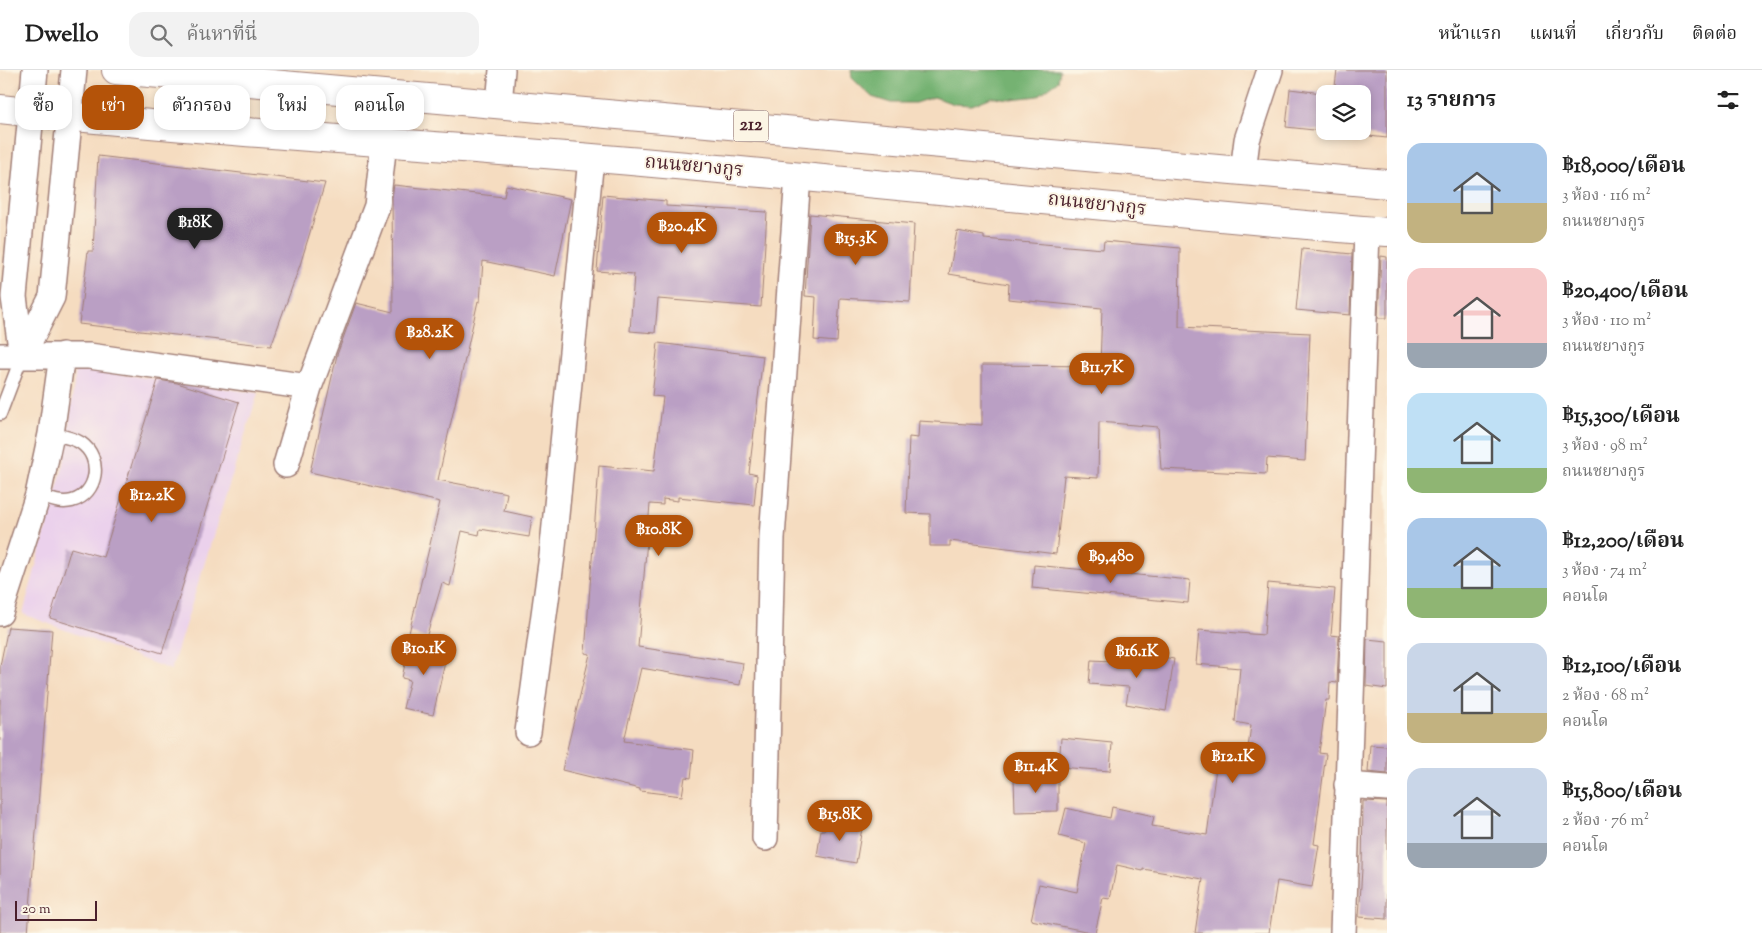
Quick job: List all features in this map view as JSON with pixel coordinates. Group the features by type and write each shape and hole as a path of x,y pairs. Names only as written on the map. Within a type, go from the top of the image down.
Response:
{"main road":[{"name":"212","path":"116,70 1387,184"},
{"name":"ถนนชยางกูร","path":"0,109 15,111"},
{"name":"ถนนชยางกูร","path":"72,116 130,123 591,158 798,176 1377,232"}],"street":[{"path":"34,85 35,70"},
{"path":"72,101 74,70"},
{"path":"499,104 502,70"},
{"path":"1243,171 1247,140 1270,70"},
{"path":"11,356 14,297 29,130"},
{"path":"11,356 52,297 70,130"},
{"path":"286,465 309,387 378,206 384,142"},
{"path":"528,732 552,556 591,158"},
{"path":"765,838 772,538 798,176"},
{"path":"1342,933 1347,785 1377,232"},
{"path":"0,614 38,495 51,434 62,355"},
{"path":"11,356 89,356 309,387"},
{"path":"1347,785 1387,788"}],"lane":[{"path":"0,414 11,356"},
{"path":"38,495 63,502 73,501 89,490 93,482 95,466 90,452 74,439 51,434"}],"shaded area":[{"path":"76,368 258,393 171,670 23,614 64,463"}],"green space":[{"path":"851,70 1060,70 1058,81 1038,96 1011,99 992,97 972,105 954,104 934,97 915,103 891,103 872,97 852,78"}],"building":[{"path":"1337,70 1387,70 1387,138 1371,136 1371,85 1335,85"},
{"path":"1290,89 1316,92 1316,130 1286,127"},
{"path":"98,156 325,183 300,265 271,346 79,324 88,251 93,251"},
{"path":"394,185 504,197 506,185 571,199 555,276 483,261 480,302 478,301 438,480 507,493 504,511 532,517 529,537 480,529 479,535 462,531 450,586 442,583 426,638 409,633 440,502 310,472 337,355 356,303 393,312 392,197"},
{"path":"603,195 666,201 666,206 767,212 761,307 658,299 655,333 630,331 634,274 597,271"},
{"path":"810,214 914,224 910,302 840,298 837,342 814,340 816,297 805,296"},
{"path":"957,231 984,236 984,239 1103,249 1104,241 1180,248 1179,327 1310,333 1305,461 1267,458 1266,474 1161,469 1158,427 1099,422 1098,478 1064,476 1056,554 950,541 950,546 930,546 930,514 906,513 909,437 918,438 919,421 982,425 982,365 1100,366 1102,308 1008,299 1009,284 949,274"},
{"path":"1302,249 1352,254 1350,315 1296,310"},
{"path":"1381,256 1387,257 1387,318 1378,318"},
{"path":"658,343 763,356 749,473 757,475 754,505 678,497 678,501 663,499 663,505 650,504 638,647 743,663 740,685 641,668 624,741 694,750 691,778 685,777 682,796 640,791 640,789 562,770 590,654 585,653 599,466 654,471 663,397 652,396"},
{"path":"158,380 177,383 239,402 162,653 50,618 71,548 103,557"},
{"path":"1034,565 1190,580 1188,603 1032,588"},
{"path":"1268,583 1335,589 1331,635 1339,636 1337,683 1330,682 1329,700 1326,700 1319,753 1326,754 1314,844 1319,845 1312,887 1277,881 1269,933 1195,933 1203,879 1143,869 1143,871 1117,865 1110,899 1103,898 1095,933 1031,920 1039,884 1077,892 1086,843 1059,836 1066,808 1110,818 1112,807 1154,816 1152,826 1207,835 1218,753 1247,756 1251,725 1235,722 1240,668 1196,664 1199,630 1264,635"},
{"path":"8,627 52,630 28,933 0,933 0,666"},
{"path":"1367,639 1387,641 1387,689 1366,686"},
{"path":"410,640 448,649 433,715 403,708 410,680 402,678"},
{"path":"1135,652 1174,659 1166,711 1126,704 1129,687 1089,684 1091,660 1133,662"},
{"path":"1061,738 1112,743 1110,771 1059,767"},
{"path":"1370,745 1387,746 1387,774 1368,772"},
{"path":"1058,776 1058,811 1015,812 1014,777"},
{"path":"1363,801 1387,802 1387,919 1359,917"},
{"path":"826,822 862,828 856,863 817,856 821,830 825,830"}]}
